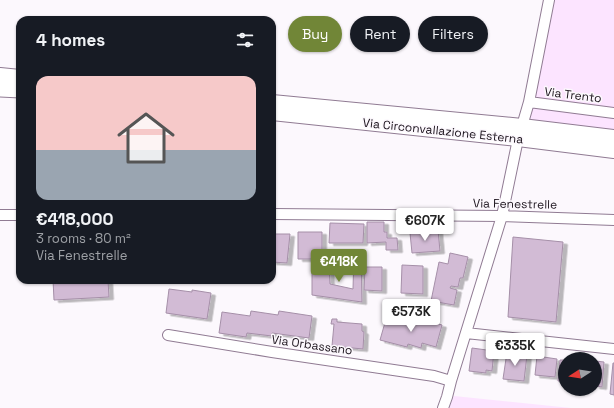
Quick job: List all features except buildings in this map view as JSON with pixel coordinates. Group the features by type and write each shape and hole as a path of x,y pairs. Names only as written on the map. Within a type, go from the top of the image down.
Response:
{"main road":[{"path":"0,75 16,77"},
{"path":"0,85 16,87"},
{"name":"Via Circonvallazione Esterna","path":"276,102 520,133 614,151"},
{"name":"Via Circonvallazione Esterna","path":"276,113 520,133 614,137"}],"street":[{"name":"Via Trento","path":"520,133 529,102 549,0"},
{"name":"Via Trento","path":"529,102 614,113"},
{"path":"443,408 448,397 502,216 520,133"},
{"name":"Via Fenestrelle","path":"276,214 502,216 614,220"},
{"path":"0,215 16,215"},
{"path":"466,333 614,349"},
{"name":"Via Orbassano","path":"168,335 434,376 452,381"}],"lane":[{"path":"0,94 16,95"}],"shaded area":[{"path":"555,0 614,0 614,130 530,121"},
{"path":"454,396 571,408 449,408"}]}
